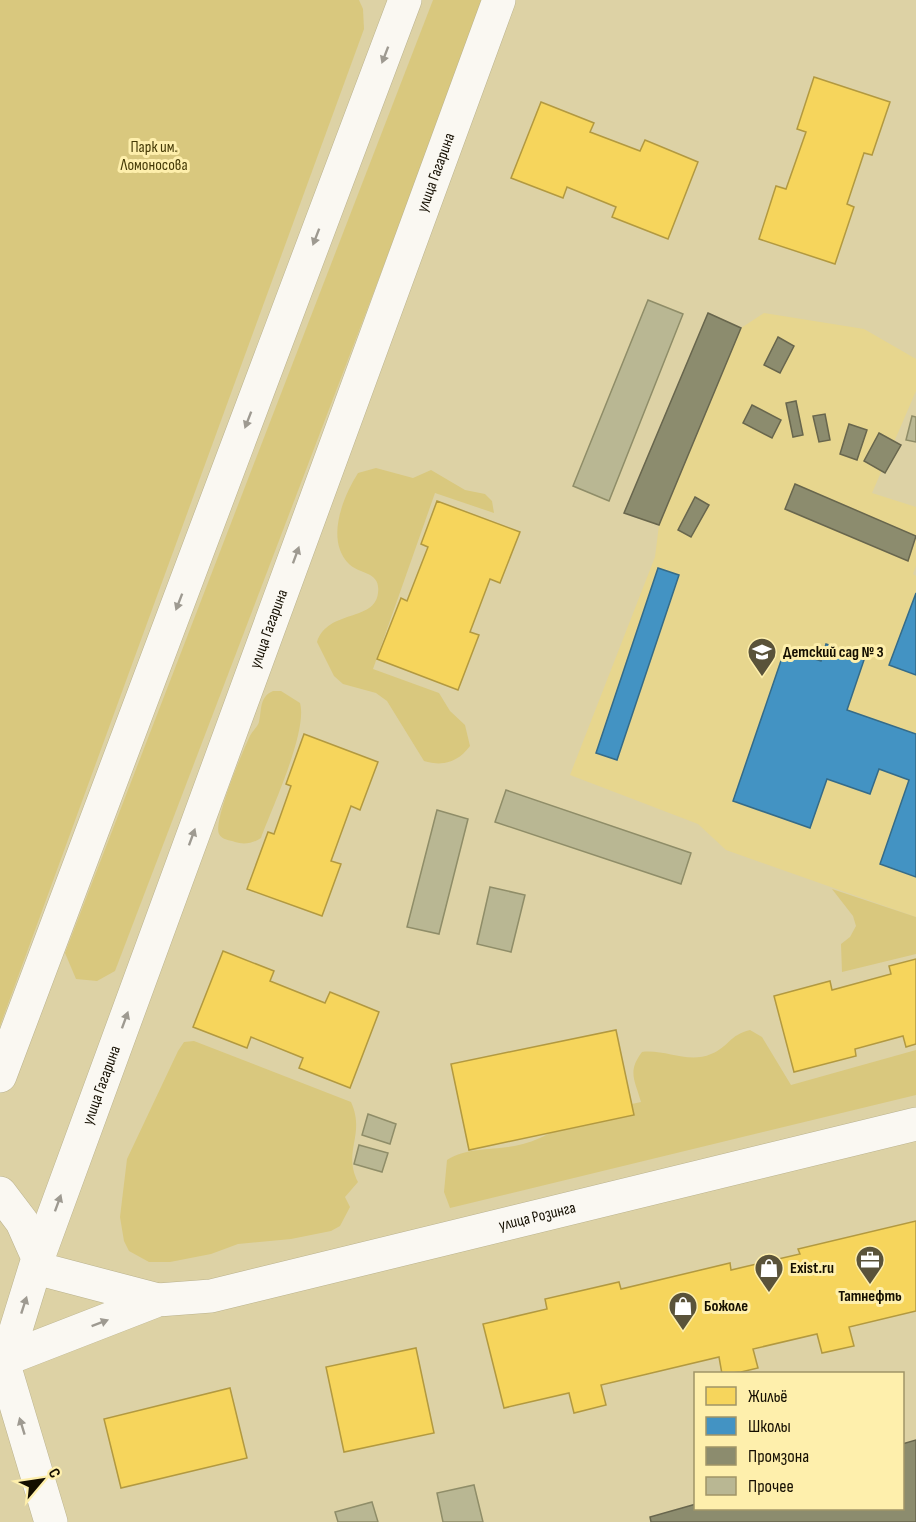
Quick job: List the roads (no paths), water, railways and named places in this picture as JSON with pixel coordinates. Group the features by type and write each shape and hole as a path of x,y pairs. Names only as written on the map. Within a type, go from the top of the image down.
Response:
{"main road":[{"path":"0,1076 405,0"},
{"name":"улица Гагарина","path":"4,1369 37,1263 499,0"},
{"name":"улица Розинга","path":"158,1300 211,1296 916,1124"},
{"path":"0,1193 22,1222 37,1263 158,1300"},
{"path":"51,1522 4,1369 158,1300"}],"place":[{"name":"Детский сад № 3","path":"762,678"},
{"name":"Татнефть","path":"870,1286"},
{"name":"Exist.ru","path":"769,1294"},
{"name":"Божоле","path":"683,1332"}],"park label":[{"name":"Парк им. Ломоносова","path":"154,156"}]}
